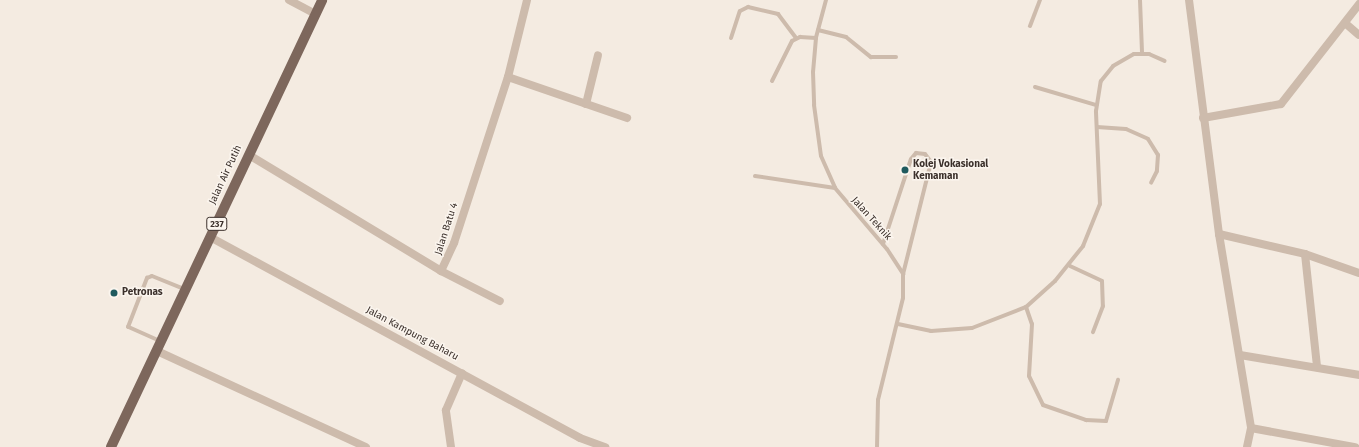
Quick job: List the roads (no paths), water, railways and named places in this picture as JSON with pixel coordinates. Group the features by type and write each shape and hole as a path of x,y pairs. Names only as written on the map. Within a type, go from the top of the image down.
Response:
{"main road":[{"name":"Jalan Air Putih","path":"111,447 322,0"}],"street":[{"path":"289,0 315,14"},
{"name":"Jalan Batu 4","path":"249,155 441,271 454,242 508,76 527,0"},
{"path":"1189,0 1219,234 1251,428 1247,447"},
{"path":"1203,118 1281,104 1359,4"},
{"path":"1345,23 1359,35"},
{"path":"586,104 598,55"},
{"path":"508,76 627,118"},
{"path":"1219,234 1305,254 1359,273"},
{"name":"Jalan Kampung Baharu","path":"210,237 580,438 605,447"},
{"path":"1305,254 1317,367"},
{"path":"441,271 500,301"},
{"path":"159,346 366,447"},
{"path":"1240,355 1359,375"},
{"path":"451,447 446,410 462,373"},
{"path":"1251,428 1355,447"}],"lane":[{"name":"Jalan Teknik","path":"826,0 816,38 814,98 817,141 835,188 883,244 903,274"},
{"path":"1030,26 1040,0"},
{"path":"1140,0 1142,53"},
{"path":"730,38 740,11 748,7 778,14 796,38"},
{"path":"818,30 846,37 871,57 896,57"},
{"path":"796,38 816,38"},
{"path":"772,81 796,38"},
{"path":"898,324 932,331 972,328 1026,307 1070,266 1089,235 1100,204 1096,105 1098,88 1113,66 1142,53 1165,61"},
{"path":"1035,87 1096,105"},
{"path":"1097,127 1126,129 1148,139 1158,155 1156,171 1151,183"},
{"path":"877,447 878,400 898,324 903,298 903,274 931,162 925,154 916,153 911,159 883,244"},
{"path":"755,176 835,188"},
{"path":"1070,266 1102,281 1104,296 1093,332"},
{"path":"159,346 128,327 147,278 152,276 185,289"},
{"path":"1026,307 1032,324 1029,376 1043,405 1086,420 1106,421 1118,380"}],"place":[{"name":"Kolej Vokasional Kemaman","path":"905,170"},
{"name":"Petronas","path":"114,293"}]}
